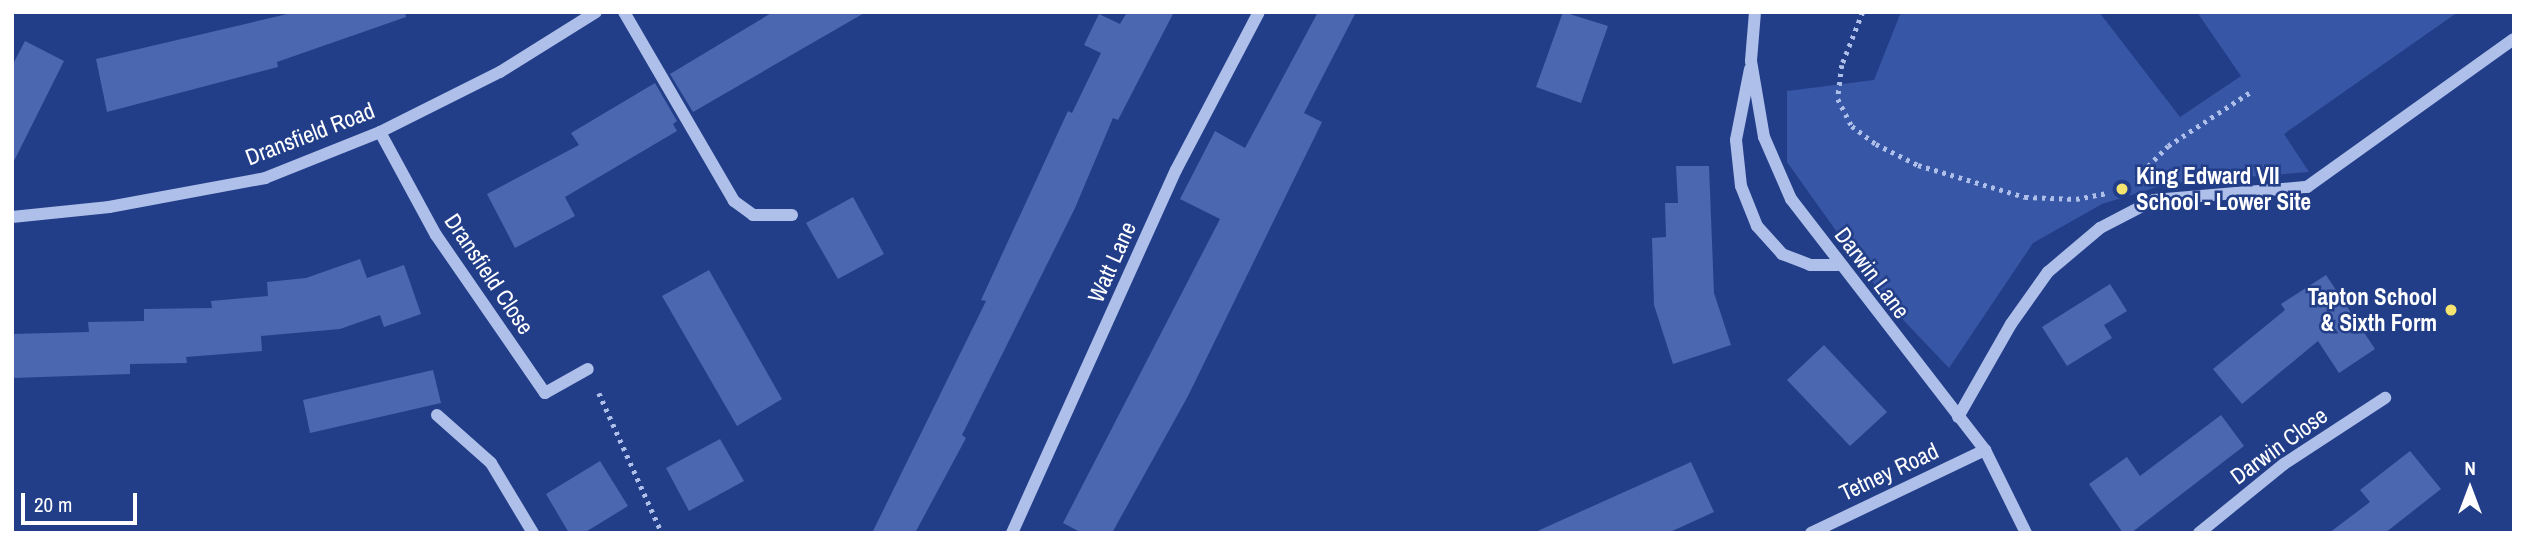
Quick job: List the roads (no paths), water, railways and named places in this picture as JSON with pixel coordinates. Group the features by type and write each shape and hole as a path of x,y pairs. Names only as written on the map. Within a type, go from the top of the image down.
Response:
{"street":[{"name":"Dransfield Road","path":"12,217 109,207 265,178 380,132 500,72 596,12"},
{"path":"624,12 734,201 753,215 792,215"},
{"name":"Watt Lane","path":"1012,533 1176,170 1259,12"},
{"name":"Darwin Lane","path":"1755,12 1751,61 1764,136 1791,199 1838,265 1985,450 2026,533"},
{"path":"1958,417 2011,324 2048,272 2100,228 2154,200 2307,187 2514,39"},
{"path":"1751,61 1736,140 1741,186 1757,226 1782,254 1810,265 1838,265"},
{"name":"Dransfield Close","path":"380,132 436,235 545,393 588,369"},
{"name":"Darwin Close","path":"2199,533 2284,464 2385,398"},
{"path":"437,415 491,463 533,533"},
{"name":"Tetney Road","path":"1811,533 1985,450"}],"place":[{"name":"King Edward VII School - Lower Site","path":"2122,189"},
{"name":"Tapton School & Sixth Form","path":"2451,310"}]}
